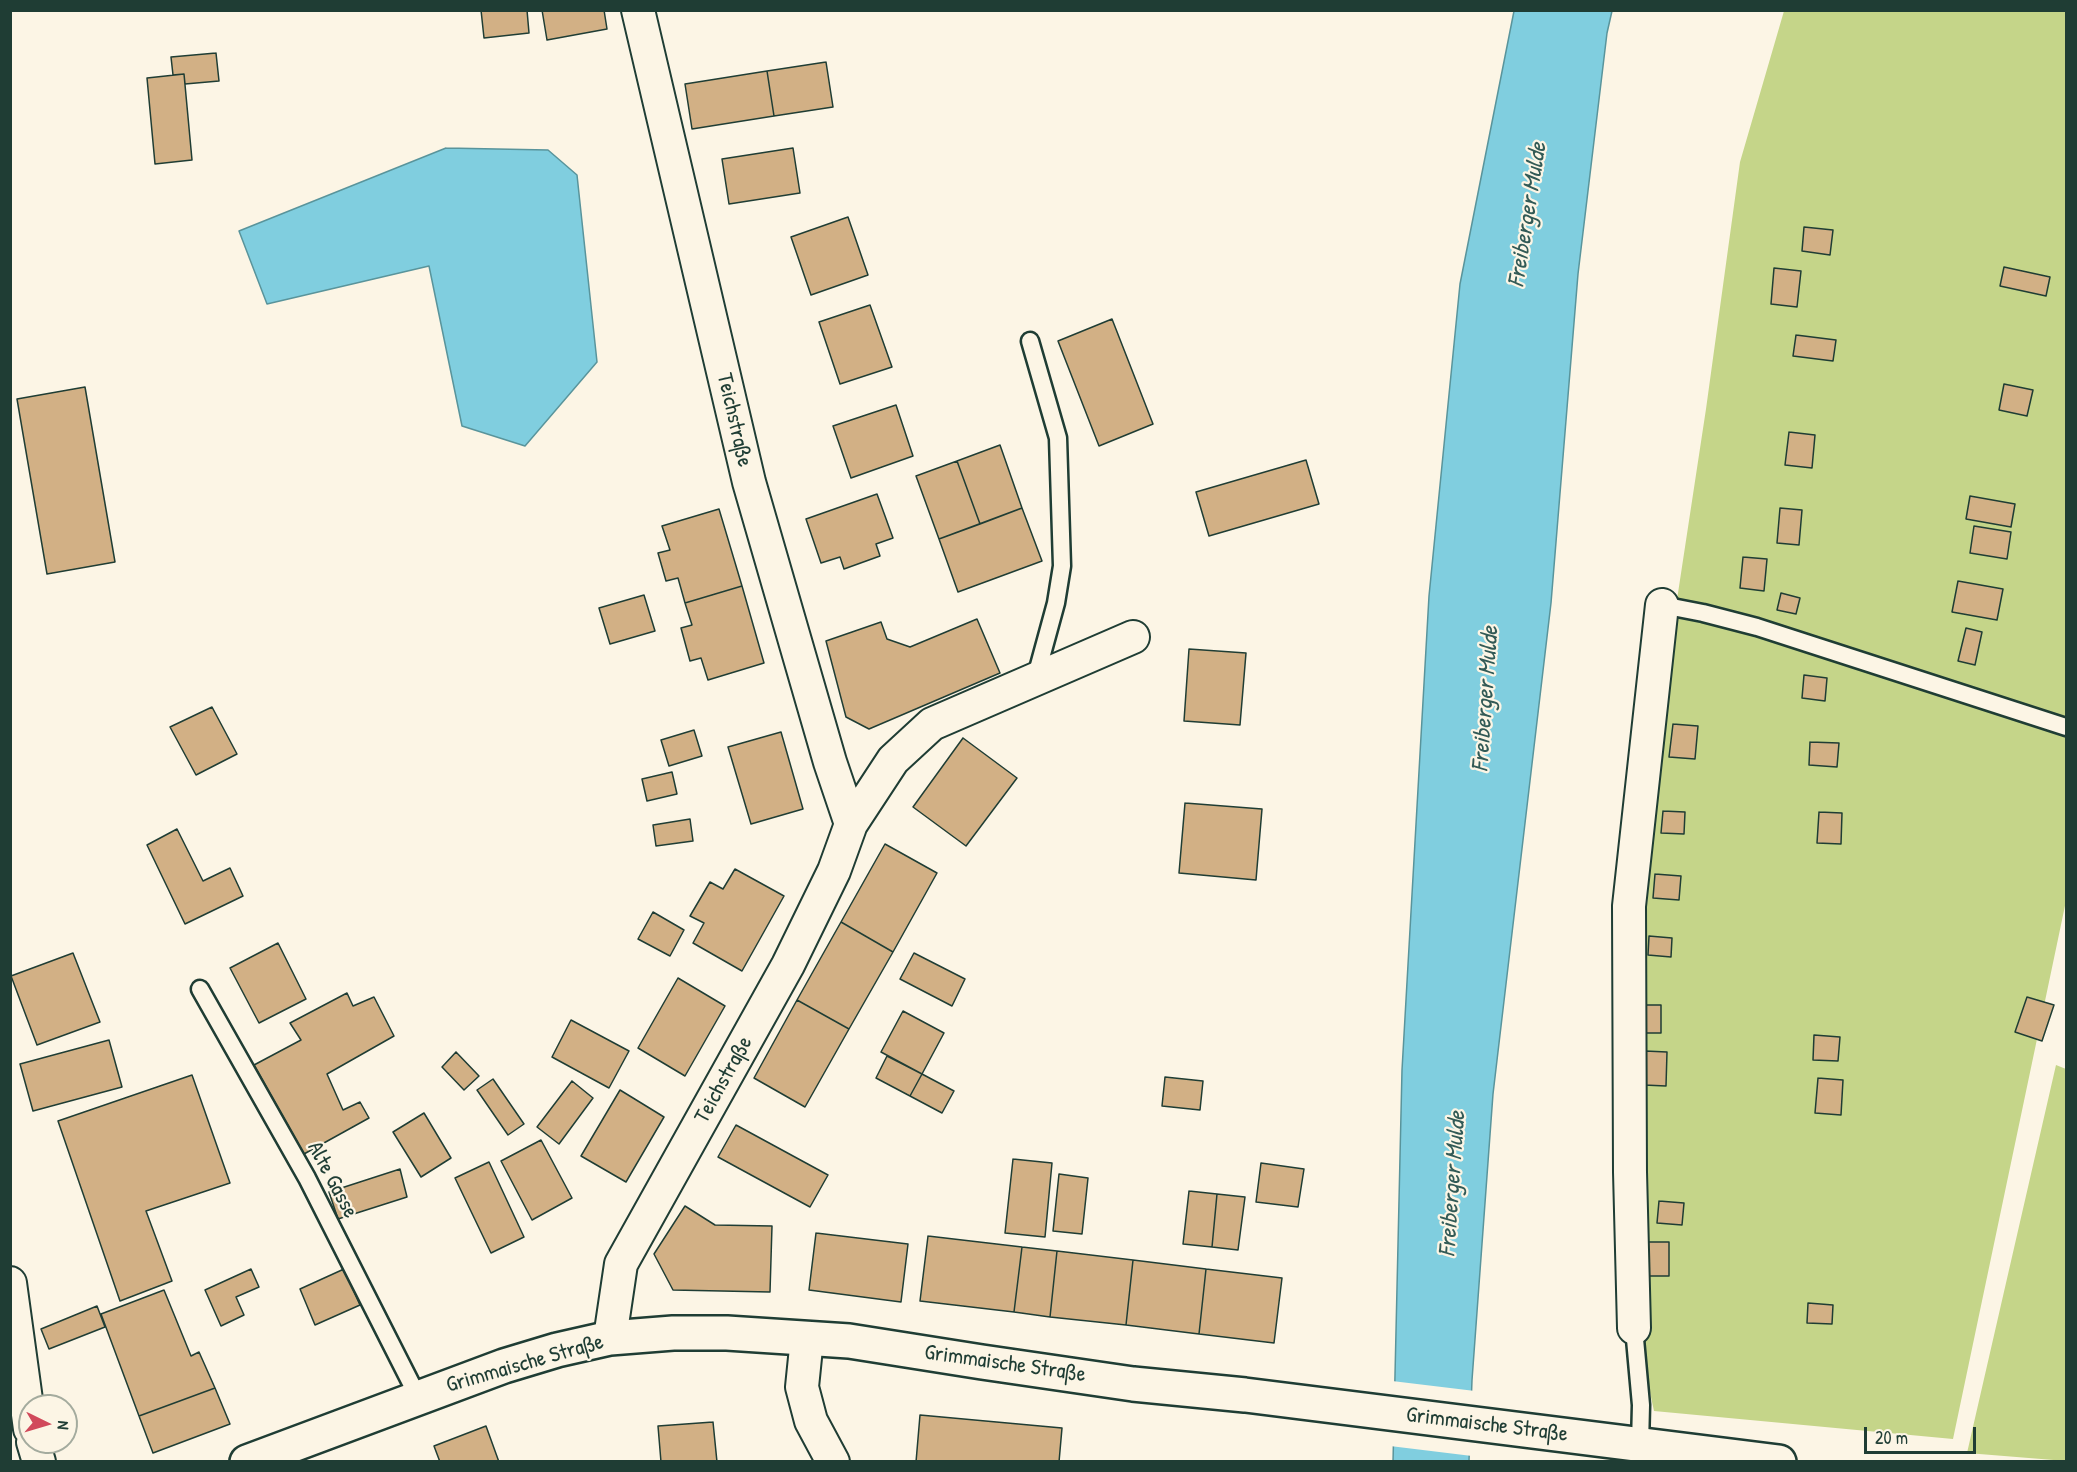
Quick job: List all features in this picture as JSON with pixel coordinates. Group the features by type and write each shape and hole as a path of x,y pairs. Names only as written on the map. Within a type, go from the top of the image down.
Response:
{"main road":[{"name":"Grimmaische Straße","path":"247,1461 504,1365 610,1338 673,1333 736,1333 849,1341 1133,1384 1245,1395 1779,1461"}],"street":[{"name":"Teichstraße","path":"638,10 749,482 830,762 851,824"},
{"path":"1634,1328 1630,1172 1629,906 1662,605"},
{"name":"Teichstraße","path":"610,1338 621,1264 788,965 834,871 851,824 893,760 932,724 1133,637"},
{"path":"10,1283 25,1394"},
{"path":"807,1338 802,1387 811,1420 833,1461"}],"lane":[{"path":"1030,341 1058,438 1062,566 1056,603 1035,680"},
{"path":"1662,605 1757,627 2067,727"},
{"name":"Alte Gasse","path":"200,989 307,1178 418,1396"},
{"path":"1627,1443 1641,1405 1634,1328"}],"green space":[{"path":"1784,11 2066,11 2066,901 1953,1439 1654,1411 1646,1374 1639,1320 1641,970 1671,639 1740,162"},
{"path":"2056,1065 2066,1069 2066,1461 1967,1453"}],"water":[{"name":"Freiberger Mulde","path":"1514,11 1612,11 1607,33 1578,274 1551,603 1493,1094 1472,1380 1469,1461 1393,1462 1402,1070 1429,596 1460,284"},
{"path":"446,148 548,150 577,175 597,362 525,446 462,426 429,266 267,304 239,231"}],"pier":[{"path":"1392,1381 1475,1391 1472,1456 1390,1446"}],"building":[{"path":"481,10 527,10 529,33 484,38"},
{"path":"542,10 604,10 607,29 547,40"},
{"path":"216,53 219,81 185,84 184,74 173,75 171,57"},
{"path":"826,62 833,107 774,116 767,71"},
{"path":"767,71 774,116 692,129 685,84"},
{"path":"184,74 192,160 155,164 147,78"},
{"path":"793,148 800,193 729,204 722,159"},
{"path":"848,217 868,275 811,295 791,237"},
{"path":"1804,227 1833,230 1830,255 1802,251"},
{"path":"2004,267 2050,277 2046,296 2000,286"},
{"path":"1774,268 1801,271 1797,307 1771,304"},
{"path":"870,305 892,367 840,384 819,322"},
{"path":"1112,319 1153,424 1099,446 1058,341"},
{"path":"1796,335 1836,340 1833,361 1793,356"},
{"path":"2004,384 2033,390 2027,416 1999,410"},
{"path":"85,387 115,562 47,574 17,399"},
{"path":"896,405 913,456 851,478 833,426"},
{"path":"1789,432 1815,435 1812,468 1785,465"},
{"path":"1000,445 1022,508 980,524 957,461"},
{"path":"1306,460 1319,504 1209,536 1196,492"},
{"path":"957,461 980,524 939,539 916,476"},
{"path":"877,494 893,538 876,544 880,556 844,569 840,557 821,563 806,519"},
{"path":"1970,496 2015,504 2011,527 1966,519"},
{"path":"1022,508 1042,561 958,592 939,539"},
{"path":"1780,508 1802,510 1799,545 1777,543"},
{"path":"719,509 742,586 685,603 678,578 666,581 658,553 670,550 662,526"},
{"path":"1974,526 2011,532 2007,559 1970,553"},
{"path":"1743,557 1767,559 1764,591 1740,588"},
{"path":"1958,581 2003,589 1997,620 1952,612"},
{"path":"742,586 764,663 708,680 701,658 690,661 681,628 692,625 685,603"},
{"path":"1781,593 1800,598 1796,614 1777,610"},
{"path":"644,595 655,631 610,644 599,608"},
{"path":"977,619 1000,673 869,729 846,717 826,641 881,622 887,639 910,647"},
{"path":"1966,628 1982,632 1975,665 1958,661"},
{"path":"1189,649 1246,653 1240,725 1184,721"},
{"path":"1804,675 1827,678 1825,701 1802,698"},
{"path":"212,707 237,754 196,775 170,727"},
{"path":"1673,724 1698,726 1695,759 1669,757"},
{"path":"694,730 702,756 669,766 661,740"},
{"path":"781,732 803,809 751,824 728,747"},
{"path":"963,738 1017,778 966,846 913,807"},
{"path":"1810,742 1839,743 1837,767 1809,765"},
{"path":"672,772 677,794 647,801 642,779"},
{"path":"1185,803 1262,809 1256,880 1179,873"},
{"path":"1663,811 1685,812 1684,834 1661,833"},
{"path":"1819,812 1842,813 1841,844 1817,843"},
{"path":"690,819 693,841 656,846 653,825"},
{"path":"177,829 203,881 230,868 243,896 185,924 147,845"},
{"path":"885,844 937,873 893,952 841,922"},
{"path":"735,869 784,896 742,971 693,943 704,923 690,916 710,882 723,889"},
{"path":"1655,874 1681,876 1679,900 1653,898"},
{"path":"653,912 684,930 670,956 638,939"},
{"path":"841,922 893,952 849,1029 797,1000"},
{"path":"1649,936 1672,938 1671,957 1648,955"},
{"path":"278,943 306,999 259,1023 230,968"},
{"path":"73,953 100,1022 37,1045 11,976"},
{"path":"914,953 965,979 952,1006 900,979"},
{"path":"678,978 725,1006 685,1076 638,1048"},
{"path":"347,993 353,1006 374,997 394,1036 327,1074 343,1110 360,1102 369,1118 304,1154 254,1065 301,1040 290,1023"},
{"path":"2027,997 2054,1005 2042,1041 2015,1032"},
{"path":"797,1000 849,1029 805,1107 754,1078"},
{"path":"1642,1005 1661,1005 1661,1033 1642,1033"},
{"path":"903,1011 944,1033 922,1074 881,1052"},
{"path":"571,1020 629,1051 609,1088 552,1057"},
{"path":"1814,1035 1840,1037 1838,1061 1813,1060"},
{"path":"109,1040 122,1087 33,1111 20,1064"},
{"path":"1645,1051 1667,1052 1666,1086 1644,1085"},
{"path":"456,1052 479,1076 464,1090 442,1067"},
{"path":"887,1056 922,1074 910,1096 876,1078"},
{"path":"922,1074 954,1091 942,1113 910,1096"},
{"path":"192,1075 230,1183 146,1211 172,1281 120,1301 58,1121"},
{"path":"1165,1077 1203,1081 1200,1110 1162,1106"},
{"path":"1818,1078 1843,1080 1841,1115 1815,1113"},
{"path":"493,1079 524,1124 508,1135 477,1090"},
{"path":"572,1081 593,1098 559,1144 537,1127"},
{"path":"620,1090 664,1117 626,1182 581,1156"},
{"path":"424,1113 451,1158 421,1177 393,1132"},
{"path":"736,1125 828,1175 810,1207 718,1157"},
{"path":"541,1140 572,1198 532,1220 501,1161"},
{"path":"1013,1159 1052,1163 1045,1237 1005,1233"},
{"path":"489,1162 524,1237 491,1253 455,1178"},
{"path":"1261,1163 1304,1169 1298,1207 1256,1202"},
{"path":"400,1169 407,1197 338,1219 329,1192"},
{"path":"1059,1174 1088,1178 1082,1234 1053,1231"},
{"path":"1189,1191 1217,1194 1212,1247 1183,1244"},
{"path":"1217,1194 1245,1197 1238,1250 1212,1247"},
{"path":"1659,1201 1684,1203 1682,1225 1657,1223"},
{"path":"685,1206 715,1225 772,1226 770,1292 673,1290 654,1254"},
{"path":"816,1233 908,1244 901,1302 809,1290"},
{"path":"928,1236 1022,1247 1014,1312 920,1301"},
{"path":"1647,1242 1669,1242 1669,1276 1648,1276"},
{"path":"1022,1247 1057,1251 1050,1317 1014,1312"},
{"path":"1057,1251 1133,1260 1126,1325 1050,1317"},
{"path":"1133,1260 1206,1269 1199,1334 1126,1325"},
{"path":"251,1269 259,1287 236,1297 244,1315 221,1326 205,1290"},
{"path":"344,1269 360,1305 315,1325 300,1289"},
{"path":"1206,1269 1282,1278 1274,1343 1199,1334"},
{"path":"164,1290 191,1356 199,1352 215,1388 139,1416 101,1314"},
{"path":"1808,1303 1833,1305 1832,1324 1807,1323"},
{"path":"97,1306 105,1327 49,1349 41,1329"},
{"path":"215,1388 230,1424 153,1453 139,1416"},
{"path":"920,1415 1062,1428 1059,1462 916,1462"},
{"path":"713,1422 717,1462 661,1462 658,1426"},
{"path":"486,1426 499,1462 440,1462 434,1446"}]}
